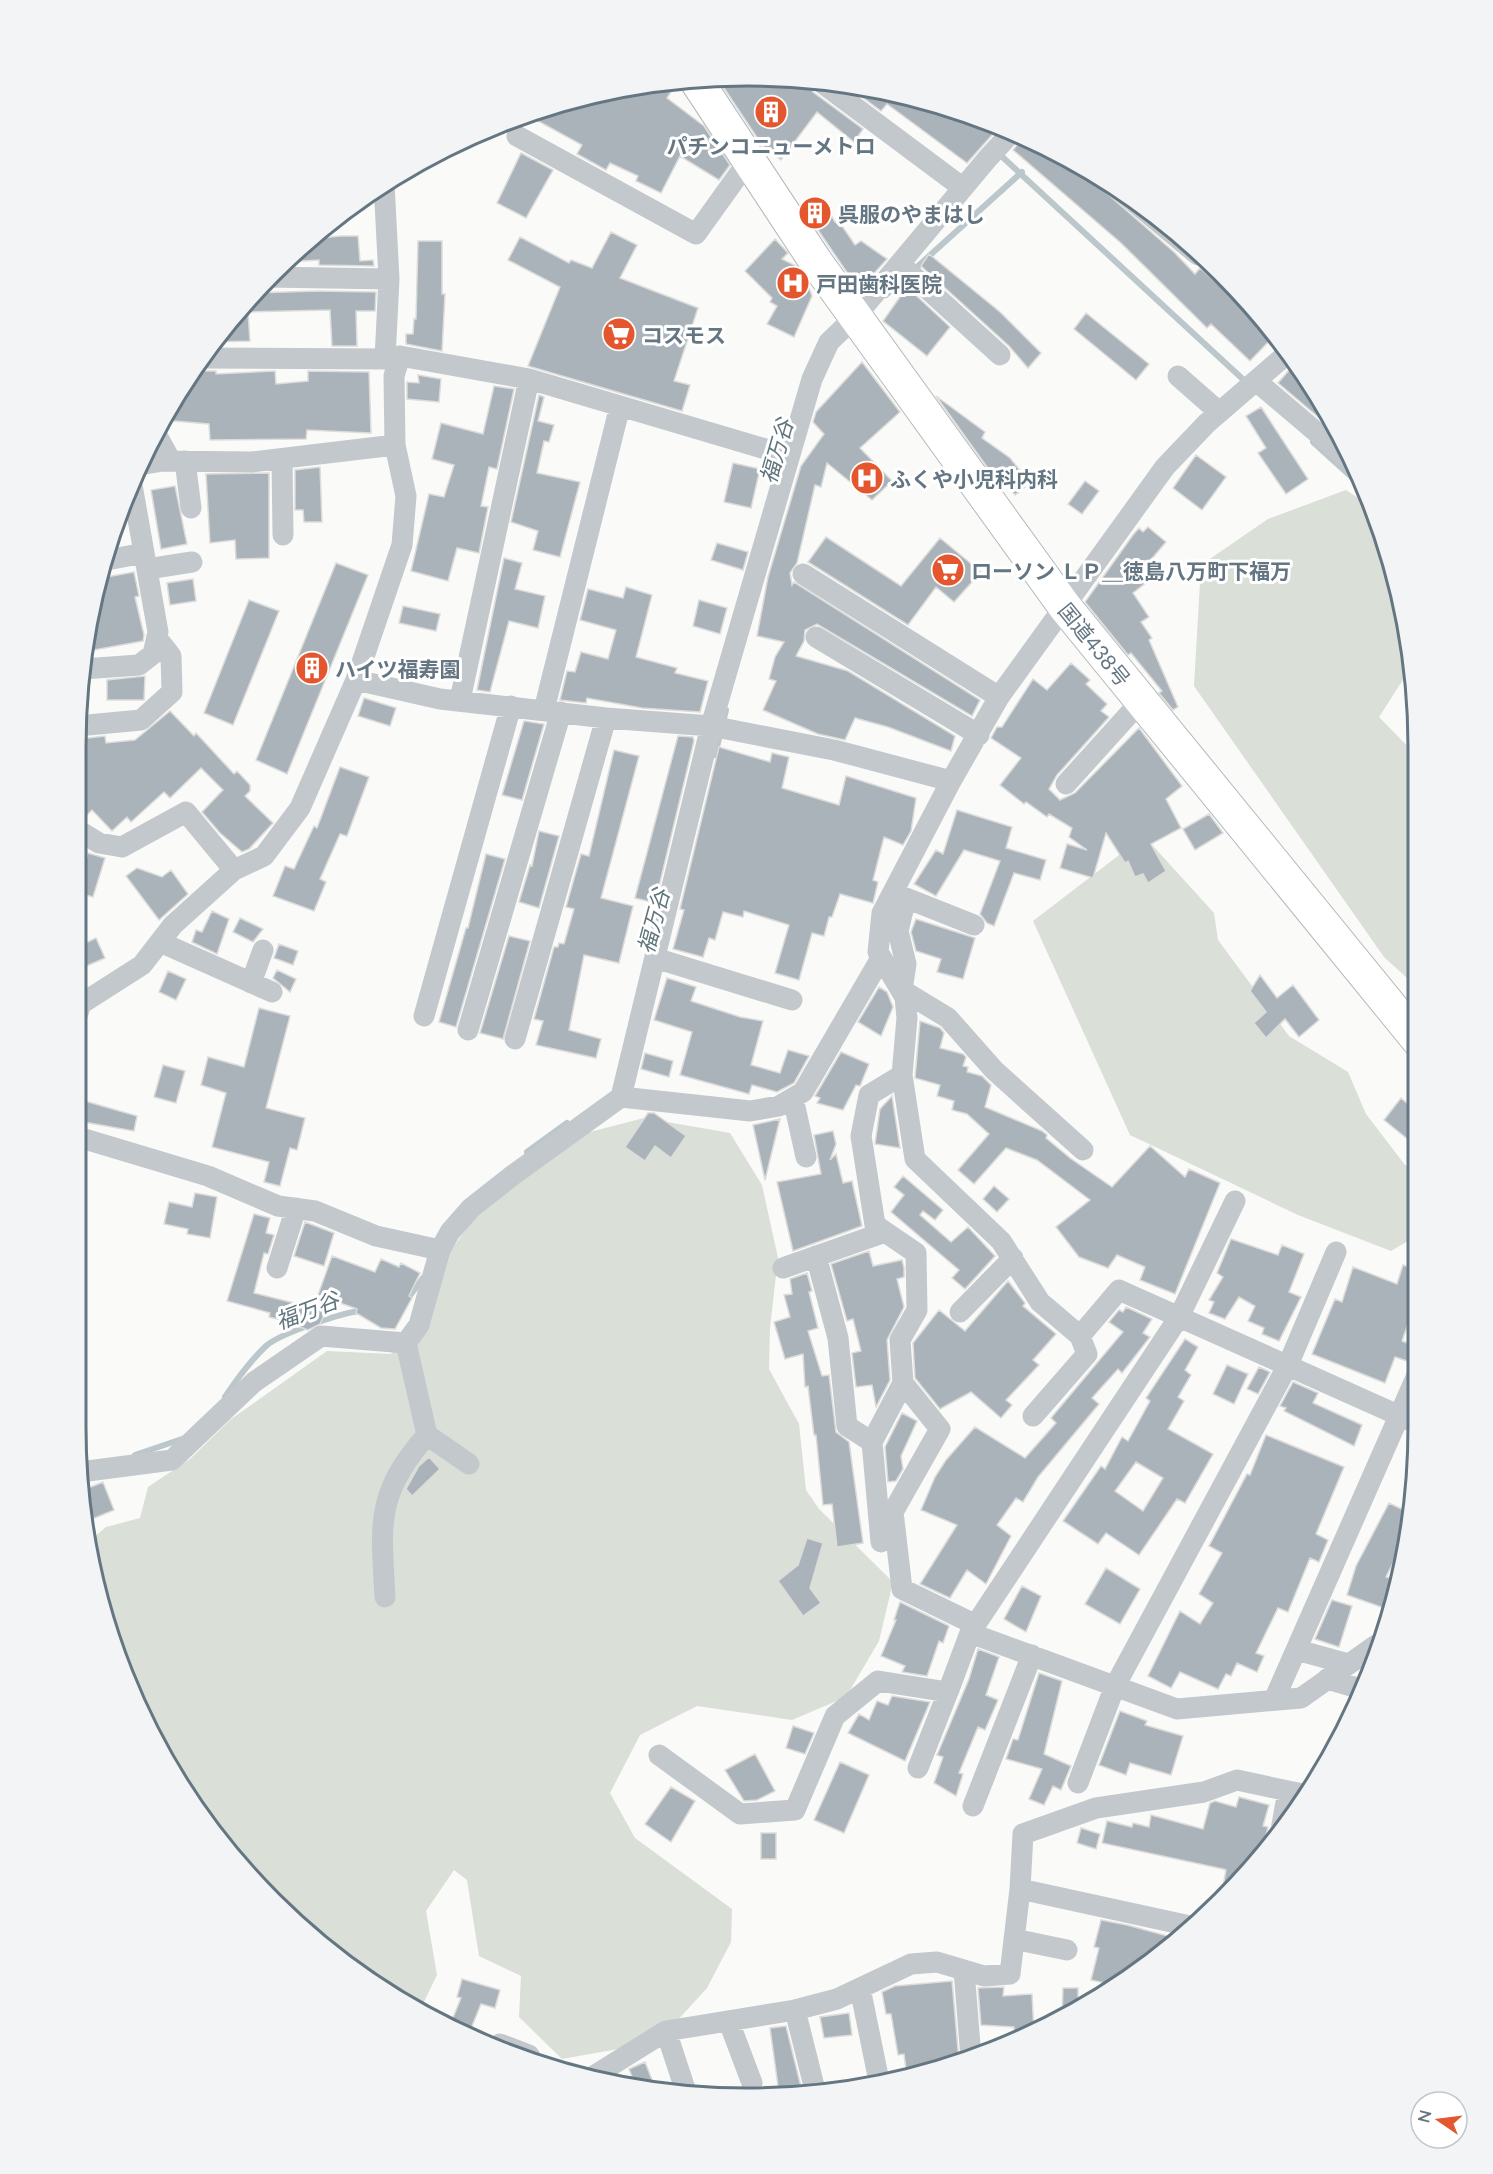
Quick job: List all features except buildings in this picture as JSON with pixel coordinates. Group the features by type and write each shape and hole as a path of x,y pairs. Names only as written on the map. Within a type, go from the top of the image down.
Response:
{"highway":[{"name":"国道438号","path":"701,87 855,317 1065,607 1408,1028"}],"street":[{"path":"833,91 963,188"},
{"path":"517,136 696,234 749,160"},
{"path":"469,1464 427,1435 406,1343 419,1325 441,1250 450,1232 471,1208 621,1097 711,726 812,380 829,342 855,317 1006,139"},
{"path":"86,1001 142,965 173,925 234,870 264,856 300,808 356,680 402,545 406,495 395,444 394,376 385,194"},
{"path":"900,264 1000,355"},
{"path":"281,277 389,279"},
{"path":"212,358 393,357 529,379 789,456"},
{"path":"1083,1150 994,1070 948,1018 902,990 878,952 882,913 951,781 999,697 1165,467 1219,412 1281,359"},
{"path":"1178,376 1219,412"},
{"path":"460,700 529,379"},
{"path":"1256,381 1334,445"},
{"path":"468,1030 552,711 620,406"},
{"path":"161,440 178,461 190,508"},
{"path":"150,464 178,461 252,462 395,444"},
{"path":"282,459 283,535"},
{"path":"90,668 139,665 153,654 158,632 135,498"},
{"path":"113,560 192,562"},
{"path":"803,574 999,697"},
{"path":"816,637 979,735"},
{"path":"86,725 141,720 172,692 171,656 157,638"},
{"path":"356,680 440,699 606,718 711,726 834,750 951,781"},
{"path":"1066,784 1141,701"},
{"path":"424,1016 511,706"},
{"path":"515,1039 606,718"},
{"path":"86,835 99,843 122,847 186,812 234,870"},
{"path":"974,925 906,898 898,931 906,964 902,990 907,1018 902,1075 915,1159 1001,1241 1040,1302 1080,1336 1087,1353 1034,1416"},
{"path":"160,942 272,992"},
{"path":"251,983 263,950"},
{"path":"655,957 792,1000"},
{"path":"621,1097 750,1111 779,1106 803,1092 881,958"},
{"path":"881,1542 872,1442 903,1383 900,1340 917,1310 916,1253 875,1226 861,1136 869,1095 902,1075"},
{"path":"793,1098 806,1157"},
{"path":"86,1139 208,1176 267,1203 315,1211 376,1236 441,1250"},
{"path":"918,1768 973,1629 1179,1317 1235,1201"},
{"path":"277,1268 296,1208"},
{"path":"783,1268 885,1232"},
{"path":"1078,1783 1115,1686 1288,1365 1336,1252"},
{"path":"816,1256 838,1338 847,1426 872,1442"},
{"path":"960,1312 1012,1258"},
{"path":"1080,1336 1119,1290 1408,1420"},
{"path":"87,1471 172,1460 254,1382 321,1336 406,1343"},
{"path":"903,1383 940,1429 893,1512 902,1588 973,1629 1032,1655 1177,1709 1301,1698 1368,1650"},
{"path":"1274,1700 1408,1422"},
{"path":"385,1597 381,1524 386,1500 403,1462 427,1435"},
{"path":"1297,1650 1348,1664"},
{"path":"973,1806 1032,1655"},
{"path":"1327,1679 1354,1687"},
{"path":"659,1755 740,1814 795,1810 835,1716 878,1680 948,1692"},
{"path":"600,2072 666,2031 795,2010 837,1999 911,1964 937,1962 984,1976 1010,1974 1020,1889 1023,1834 1096,1808 1204,1792 1237,1780 1297,1793"},
{"path":"1020,1889 1182,1924"},
{"path":"1014,1939 1067,1950"},
{"path":"964,1970 970,2049"},
{"path":"860,1988 878,2075"},
{"path":"795,2010 814,2085"},
{"path":"729,2022 752,2083"},
{"path":"666,2031 684,2085"}],"shaded area":[{"path":"1346,490 1359,498 1385,575 1395,618 1404,679 1379,717 1408,747 1408,979 1384,957 1194,686 1201,565 1268,519"},
{"path":"1144,836 1214,913 1218,940 1289,1036 1348,1072 1366,1114 1408,1166 1408,1241 1391,1251 1298,1215 1130,1135 1033,921"},
{"path":"644,1118 730,1133 762,1185 778,1258 770,1328 769,1369 799,1424 806,1490 819,1509 893,1582 879,1641 846,1697 792,1720 697,1706 640,1735 610,1793 635,1838 732,1909 731,1942 707,1988 676,2022 641,2045 562,2059 519,2017 521,1976 479,1956 467,1880 454,1870 426,1911 437,1975 423,2004 344,1952 279,1895 250,1863 197,1795 154,1720 121,1640 108,1599 95,1536 106,1527 140,1518 148,1487 190,1459 230,1420 327,1351 391,1354 427,1298 443,1262 478,1212 586,1133"}],"waterway":[{"path":"997,152 1247,383"},
{"name":"福万谷","path":"886,295 1022,172"},
{"path":"1313,442 1348,474"},
{"name":"福万谷","path":"715,755 726,710"},
{"name":"福万谷","path":"527,1152 567,1123"},
{"name":"福万谷","path":"406,1301 423,1278"},
{"name":"福万谷","path":"225,1397 249,1364 273,1341 328,1319 363,1311"},
{"name":"福万谷","path":"135,1455 182,1439"}],"place":[{"name":"パチンコニューメトロ","path":"771,112"},
{"name":"呉服のやまはし","path":"815,213"},
{"name":"戸田歯科医院","path":"793,283"},
{"name":"コスモス","path":"619,334"},
{"name":"ふくや小児科内科","path":"867,478"},
{"name":"ローソン ＬＰ＿徳島八万町下福万","path":"948,570"},
{"name":"ハイツ福寿園","path":"312,668"}]}
